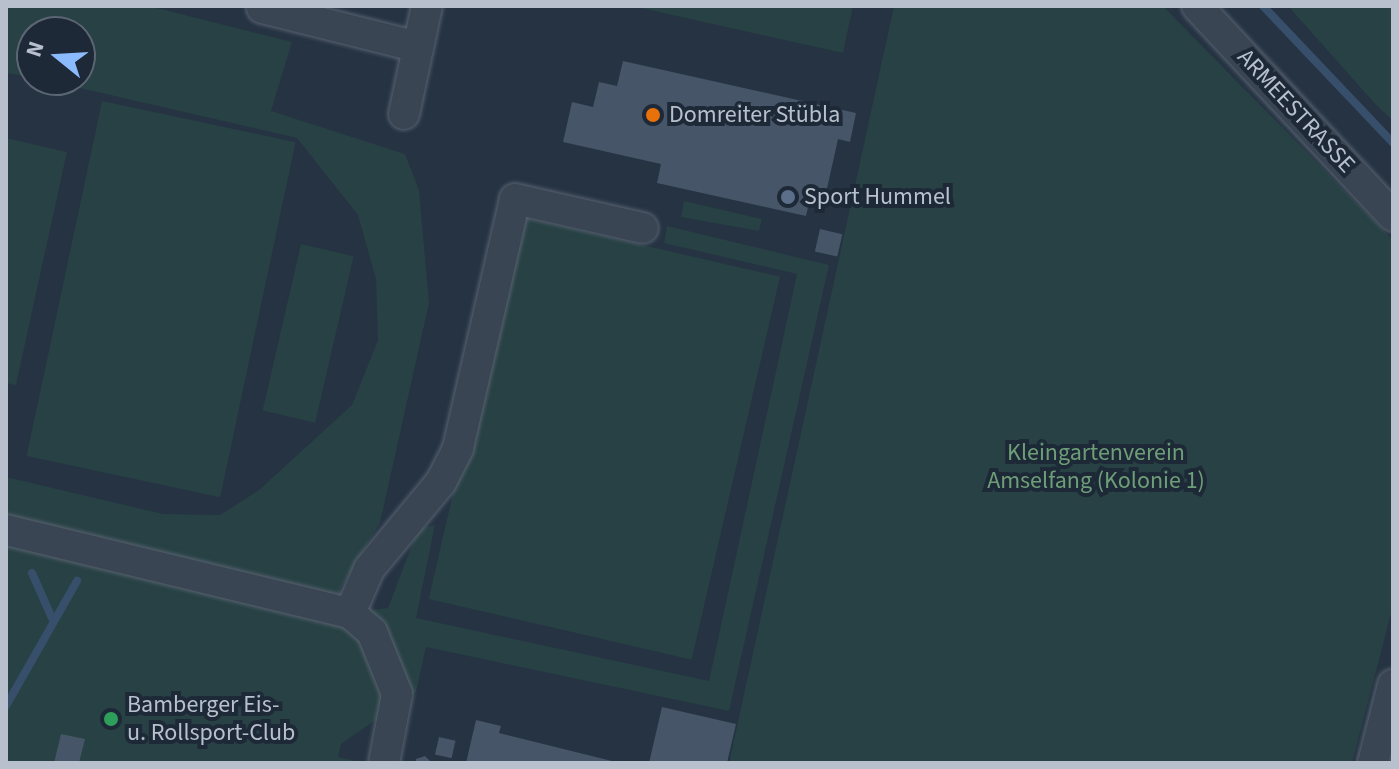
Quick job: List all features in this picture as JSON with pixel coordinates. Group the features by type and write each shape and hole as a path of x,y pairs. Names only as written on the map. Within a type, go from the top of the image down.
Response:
{"street":[{"path":"404,114 427,6"},
{"name":"ARMEESTRASSE","path":"1197,6 1393,216"},
{"path":"262,8 418,47"},
{"path":"350,613 369,569 441,482 458,448 515,199 643,228"},
{"path":"6,530 350,613 372,632 397,694 384,763"},
{"path":"1373,763 1393,685"}],"green space":[{"path":"6,6 149,6 292,42 271,111 405,154 419,190 429,303 380,523 342,586 332,615 388,608 418,529 435,525 416,618 709,681 797,274 664,243 667,226 829,265 729,711 426,647 416,692 341,744 338,757 364,763 6,763 6,477 163,514 220,515 259,490 352,405 378,340 376,279 358,215 297,138 96,92 96,16 16,16 16,75 6,73"},
{"path":"632,6 853,6 843,53"},
{"name":"Kleingartenverein Amselfang (Kolonie 1)","path":"894,6 1163,6 1393,240 1393,606 1352,763 729,763"},
{"path":"1288,6 1393,6 1393,121 1376,105"},
{"path":"102,101 296,142 220,497 27,456"},
{"path":"6,138 67,152 16,385 6,383"},
{"path":"684,201 762,219 759,231 681,217"},
{"path":"517,216 780,277 692,660 429,599"},
{"path":"301,244 354,256 315,423 263,411"}],"building":[{"path":"623,61 856,113 850,142 838,139 826,193 812,190 806,216 657,183 661,164 563,142 572,102 593,107 599,82 617,86"},
{"path":"820,229 842,234 837,257 815,251"},
{"path":"662,707 736,724 727,763 649,763"},
{"path":"476,720 501,726 499,733 620,763 466,763"},
{"path":"61,734 85,739 79,763 54,763"},
{"path":"439,737 456,741 452,758 435,755"},
{"path":"425,756 432,763 416,763 416,759"}],"waterway":[{"path":"1263,6 1393,143"},
{"path":"32,573 52,618"},
{"path":"6,706 77,581"}],"place":[{"name":"Domreiter Stübla","path":"653,115"},
{"name":"Sport Hummel","path":"788,197"},
{"name":"Bamberger Eis- u. Rollsport-Club","path":"111,719"}]}
